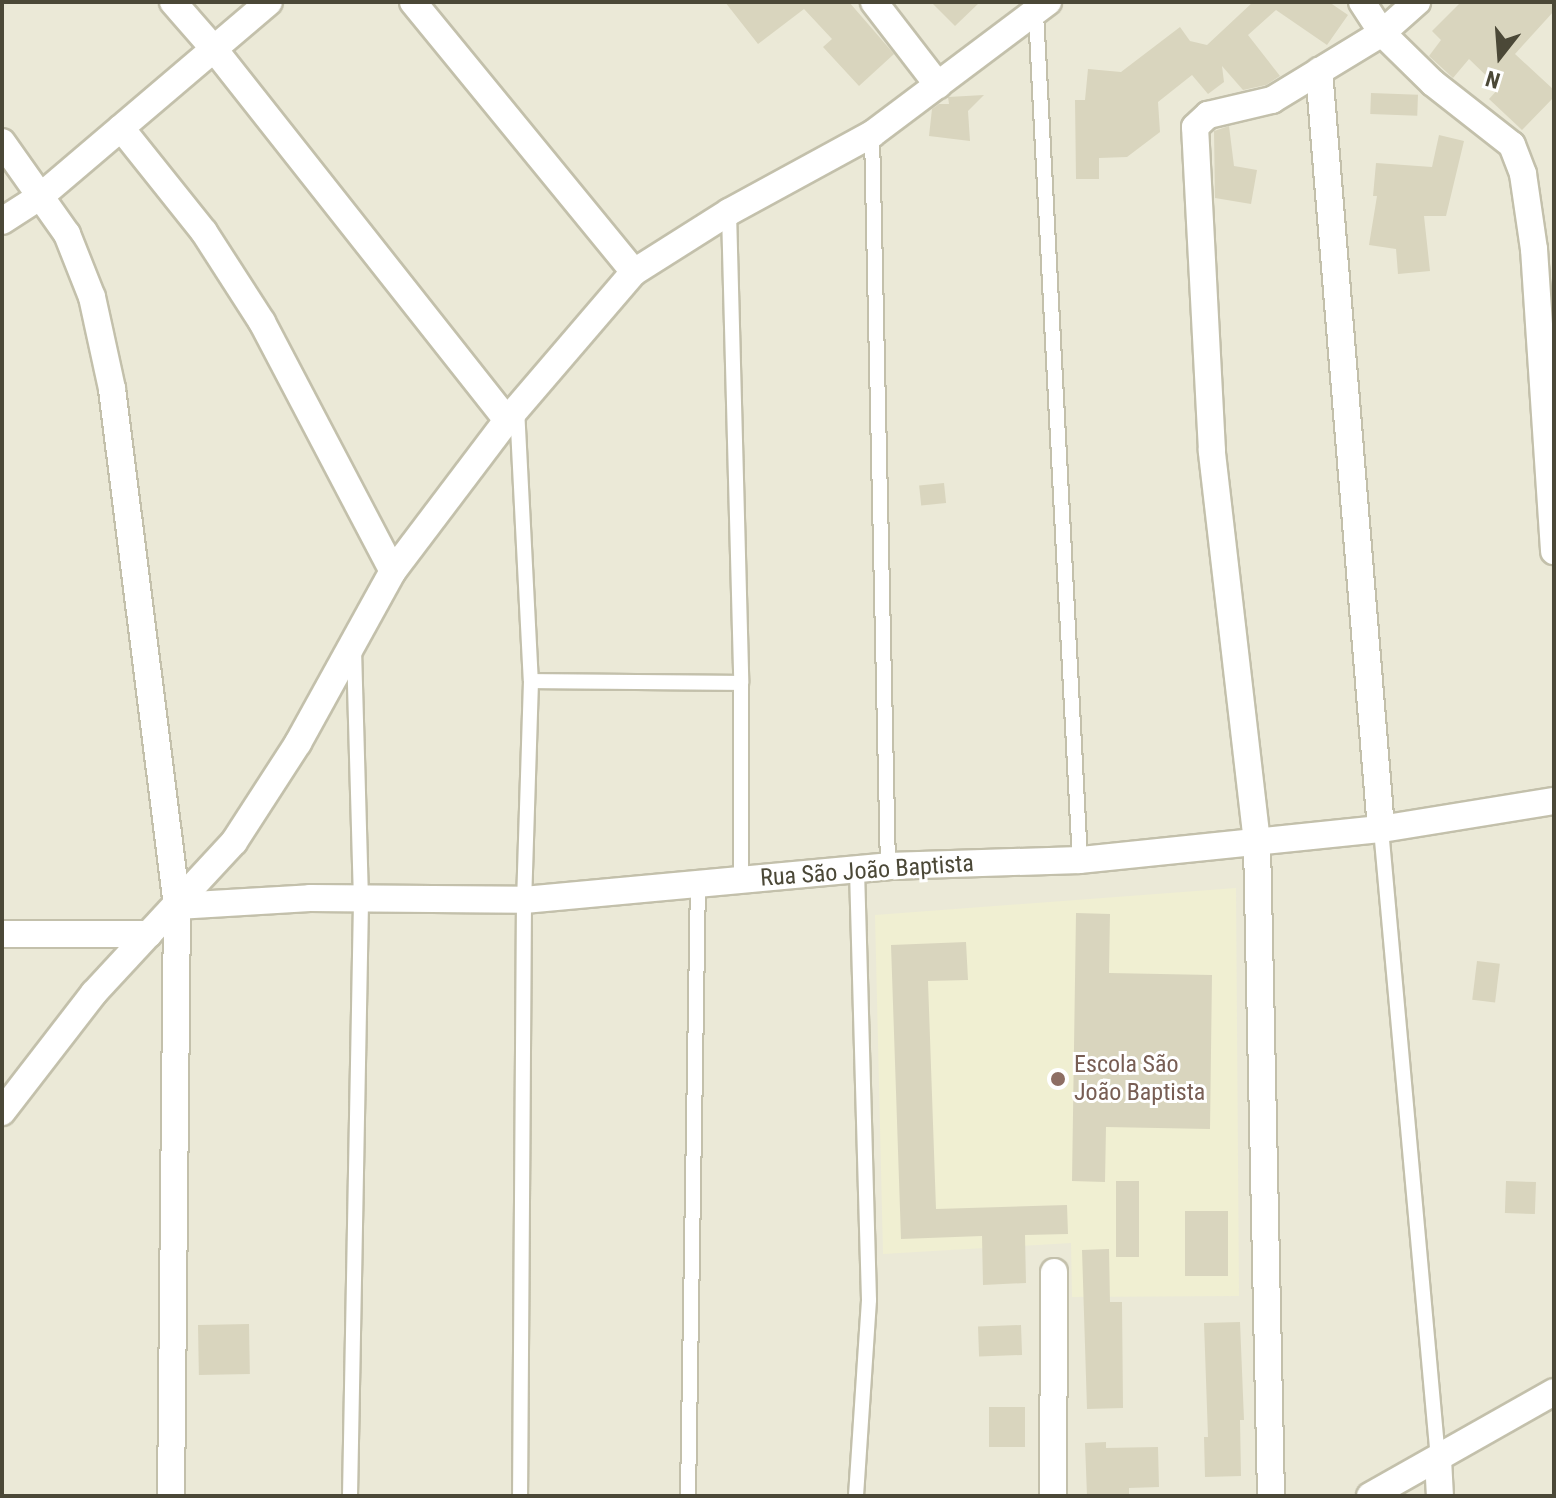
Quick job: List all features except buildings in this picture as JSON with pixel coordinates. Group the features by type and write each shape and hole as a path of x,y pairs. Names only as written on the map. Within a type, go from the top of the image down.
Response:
{"street":[{"path":"173,2 512,414"},
{"path":"2,221 41,196 269,2"},
{"path":"413,2 634,272"},
{"path":"874,2 938,85"},
{"path":"1362,2 1382,33 1433,83 1512,145 1523,174 1534,249 1554,551"},
{"path":"1271,1496 1257,842 1212,451 1195,127 1208,115 1272,100 1382,33 1417,2"},
{"path":"2,1112 94,993 234,842 298,743 393,571 512,414 634,272 729,212 872,134 1042,8"},
{"path":"1319,71 1381,829"},
{"path":"121,128 204,232 262,322 393,571"},
{"path":"2,142 67,234 92,297 112,389 177,906 171,1496"},
{"name":"Rua São João Baptista","path":"177,906 310,898 524,900 857,868 1080,860 1381,829 1554,801"},
{"path":"2,934 149,934"},
{"path":"1053,1496 1054,1272"},
{"path":"1370,1496 1554,1392"},
{"path":"1438,1459 1440,1496"}],"lane":[{"path":"1042,8 1080,860"},
{"path":"872,134 888,866"},
{"path":"729,212 741,683 741,879"},
{"path":"512,414 531,681 524,900 520,1496"},
{"path":"350,1496 361,900 354,643"},
{"path":"531,681 741,683"},
{"path":"1381,829 1438,1459"},
{"path":"856,1496 869,1300 857,868"},
{"path":"688,1496 698,882"}],"shaded area":[{"path":"2,2 1554,2 1554,1496 2,1496"},
{"name":"Escola São João Baptista","path":"1236,888 1239,1296 1072,1297 1071,1243 883,1254 875,915"}],"place":[{"name":"Escola São João Baptista","path":"1058,1079"}]}
